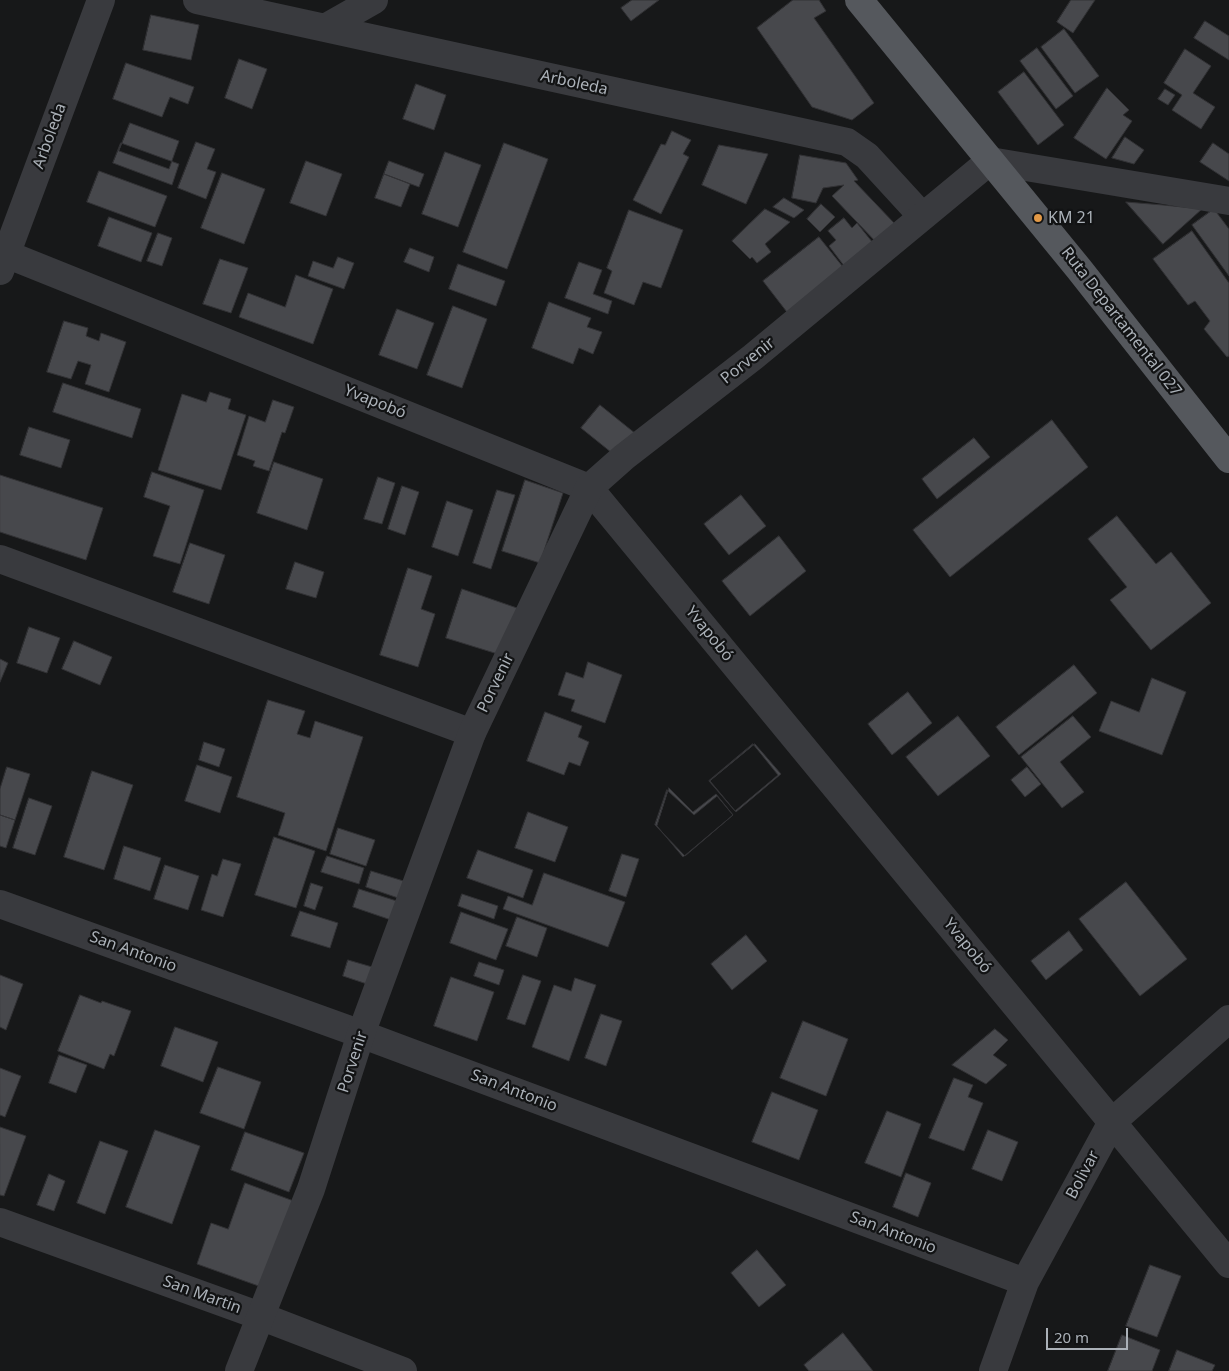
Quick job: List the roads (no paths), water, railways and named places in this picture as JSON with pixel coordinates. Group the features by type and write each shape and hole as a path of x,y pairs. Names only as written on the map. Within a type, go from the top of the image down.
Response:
{"main road":[{"name":"Ruta Departamental 027","path":"859,0 1079,269 1229,459"}],"street":[{"name":"Arboleda","path":"3,263 101,0"},
{"name":"Arboleda","path":"197,0 847,142 867,156 922,216"},
{"path":"325,28 374,0"},
{"path":"990,160 1229,200"},
{"name":"Porvenir","path":"239,1371 311,1189 361,1034 472,733 589,488 624,457 753,358 990,160"},
{"name":"Yvapobó","path":"3,263 589,488 1229,1264"},
{"path":"0,559 472,733"},
{"name":"San Antonio","path":"0,904 361,1034 1025,1282"},
{"name":"Bolivar","path":"993,1371 1025,1282 1112,1122 1229,1019"},
{"name":"San Martin","path":"0,1222 260,1316 403,1371"}],"place":[{"name":"KM 21","path":"1038,218"}]}
